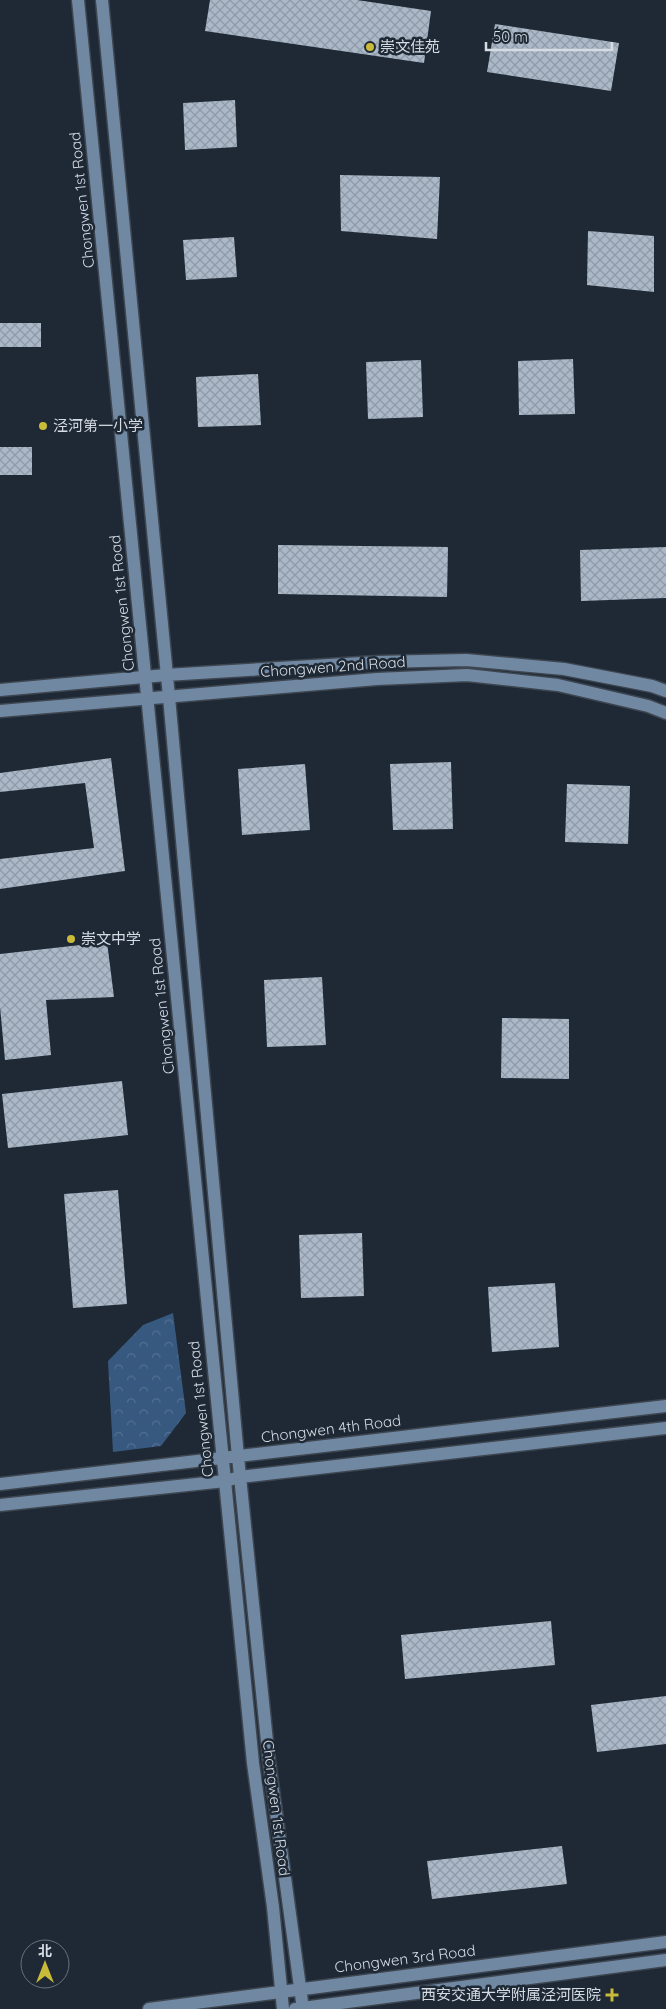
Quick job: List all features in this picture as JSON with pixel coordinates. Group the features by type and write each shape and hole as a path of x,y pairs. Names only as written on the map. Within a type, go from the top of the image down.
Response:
{"street":[{"name":"Chongwen 1st Road","path":"78,0 253,1762 273,1907 283,2009"},
{"name":"Chongwen 1st Road","path":"102,0 169,697 238,1457 269,1761 301,1989 301,2009"},
{"name":"Chongwen 2nd Road","path":"0,690 166,675 378,662 466,660 564,669 652,686 666,692"},
{"name":"Chongwen 2nd Road","path":"0,711 378,679 467,676 558,685 666,712"},
{"name":"Chongwen 4th Road","path":"0,1484 666,1406"},
{"path":"0,1505 225,1481 240,1477 666,1428"},
{"name":"Chongwen 3rd Road","path":"149,2009 666,1942"},
{"path":"301,2009 666,1960"}],"green space":[{"path":"173,1313 186,1413 161,1446 113,1452 108,1361 143,1325"}],"building":[{"name":"崇文佳苑","path":"210,0 357,0 431,11 424,63 205,31"},
{"path":"495,24 619,43 611,91 487,72"},
{"path":"235,100 237,147 185,150 183,103"},
{"path":"340,175 440,177 437,239 341,231"},
{"path":"588,231 654,236 654,292 587,285"},
{"path":"234,237 237,277 186,280 183,240"},
{"path":"0,323 41,323 41,347 0,347"},
{"path":"573,359 575,414 519,415 518,361"},
{"path":"421,360 423,417 368,419 366,362"},
{"path":"258,374 261,425 198,427 196,377"},
{"name":"泾河第一小学","path":"0,447 32,447 32,475 0,475"},
{"path":"278,545 448,547 447,597 278,594"},
{"path":"666,547 666,598 581,601 580,550"},
{"path":"111,758 125,871 0,889 0,859 94,848 85,783 0,792 0,773"},
{"path":"451,762 453,829 393,830 390,764"},
{"path":"305,764 310,830 242,835 238,769"},
{"path":"567,784 630,786 628,844 565,842"},
{"name":"崇文中学","path":"107,942 114,997 46,1000 51,1055 5,1060 0,1007 0,954"},
{"path":"322,977 326,1045 267,1047 264,980"},
{"path":"502,1018 569,1019 569,1079 501,1078"},
{"path":"122,1081 128,1135 8,1148 2,1094"},
{"path":"118,1190 127,1304 73,1308 64,1194"},
{"path":"362,1233 364,1296 301,1298 299,1235"},
{"path":"555,1283 559,1347 492,1352 488,1287"},
{"path":"551,1621 555,1665 405,1679 401,1635"},
{"path":"666,1696 666,1744 597,1752 591,1705"},
{"path":"562,1846 567,1884 432,1899 427,1861"}],"place":[{"name":"崇文佳苑","path":"370,47"},
{"name":"泾河第一小学","path":"43,426"},
{"name":"崇文中学","path":"71,939"},
{"name":"西安交通大学附属泾河医院","path":"612,1995"}]}
